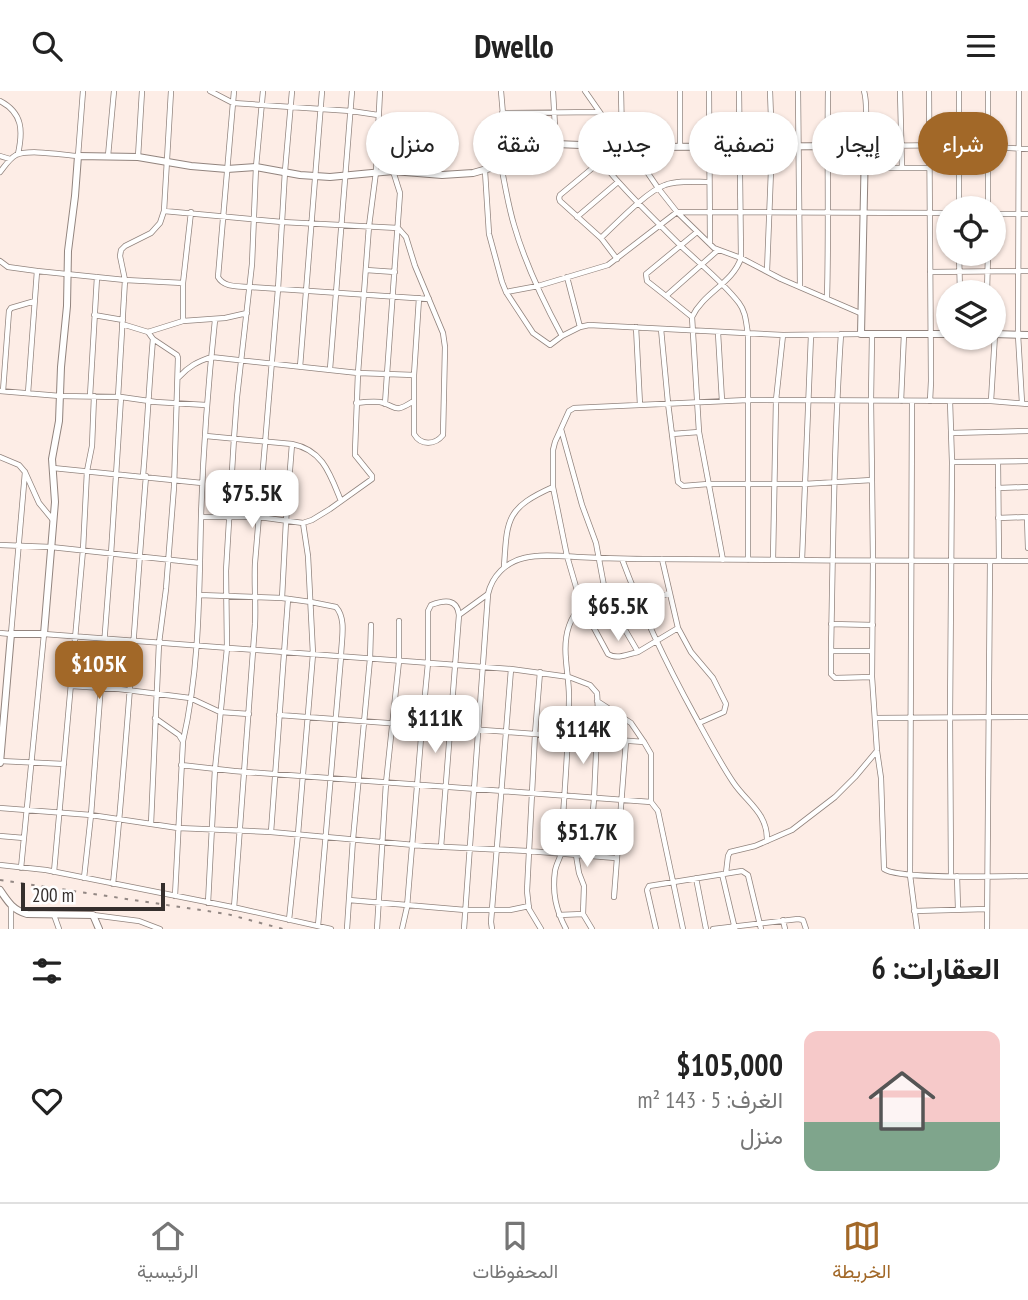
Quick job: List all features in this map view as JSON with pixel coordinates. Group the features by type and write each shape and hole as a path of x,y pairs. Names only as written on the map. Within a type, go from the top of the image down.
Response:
{"street":[{"path":"21,867 51,547 55,487 52,459 59,421 68,251 83,91"},
{"path":"108,156 114,91"},
{"path":"138,157 142,91"},
{"path":"84,878 116,474 125,280 120,256 125,246 151,233 160,223 164,211 171,91"},
{"path":"210,91 233,103 366,113"},
{"path":"234,91 218,278 220,282 250,287 429,299"},
{"path":"208,903 215,769 227,648 226,595 234,438 250,287 263,91"},
{"path":"234,908 257,597 254,582 255,563 292,91"},
{"path":"300,366 322,91"},
{"path":"330,370 352,91"},
{"path":"378,112 380,91"},
{"path":"501,91 502,112"},
{"path":"553,91 555,112"},
{"path":"585,91 599,112"},
{"path":"621,91 621,112"},
{"path":"680,91 680,145"},
{"path":"709,91 709,112"},
{"path":"739,91 739,112"},
{"path":"770,91 771,112"},
{"path":"798,91 800,287"},
{"path":"828,91 828,112"},
{"path":"864,91 865,112"},
{"path":"900,91 901,112"},
{"path":"929,91 929,112"},
{"path":"959,91 959,112"},
{"path":"988,91 988,112"},
{"path":"678,628 639,652 612,657 582,604 567,556 552,487 553,450 569,411 574,408 748,400 1025,403 1018,335 1019,91"},
{"path":"0,101 15,112 19,121 18,154"},
{"path":"675,145 689,145"},
{"path":"799,146 812,146"},
{"path":"1008,148 1028,149"},
{"path":"0,172 10,159 18,154 40,153 138,157 227,169 256,167 315,177 366,173"},
{"path":"0,156 10,159"},
{"path":"201,517 259,517 303,523 312,520 372,479 355,451 358,373 376,175"},
{"path":"385,404 400,193 394,175"},
{"path":"485,175 489,235 506,292 533,333 550,345 562,336 589,325 783,335 936,334"},
{"path":"503,175 520,244 562,336"},
{"path":"584,175 560,195 560,201 601,238 617,259"},
{"path":"612,175 638,204 740,304 745,315 748,334 748,560"},
{"path":"649,175 677,212 710,245 860,313"},
{"path":"709,175 710,245"},
{"path":"723,560 699,432 692,317 697,307 739,265 740,175"},
{"path":"767,271 771,175"},
{"path":"827,297 828,175"},
{"path":"861,334 865,175"},
{"path":"929,175 930,401"},
{"path":"958,175 959,196"},
{"path":"988,196 989,175"},
{"path":"577,217 618,182"},
{"path":"601,238 658,188 672,183 709,182"},
{"path":"164,211 254,220 398,228 406,237 445,340 443,435 438,441 425,443 418,440 414,434 413,402 419,298"},
{"path":"183,321 183,283 191,212"},
{"path":"506,292 604,267 677,212 936,213"},
{"path":"1006,214 1028,214"},
{"path":"692,317 647,281 646,274 697,232"},
{"path":"666,296 718,250"},
{"path":"0,261 8,267 37,271 183,283"},
{"path":"959,266 959,280"},
{"path":"988,266 988,280"},
{"path":"366,270 395,272"},
{"path":"29,393 37,271"},
{"path":"930,272 1028,271"},
{"path":"54,872 83,550 87,471 92,446 97,277"},
{"path":"567,277 580,327"},
{"path":"35,301 9,311 2,391 206,405"},
{"path":"148,332 183,321 215,320 247,313"},
{"path":"94,315 148,332 153,339 177,355 174,479 159,643 151,824"},
{"path":"174,896 183,741 198,646 206,405 215,320"},
{"path":"636,327 640,405"},
{"path":"661,329 671,434 680,485 804,484 872,480"},
{"path":"718,333 722,401"},
{"path":"841,334 836,401 831,674 835,678 872,677"},
{"path":"872,334 872,677 881,778 884,869 887,872 910,875 1028,876"},
{"path":"901,401 904,334"},
{"path":"1006,334 1028,335"},
{"path":"774,560 776,400 783,335"},
{"path":"802,560 811,335"},
{"path":"113,884 130,691 153,339"},
{"path":"991,401 993,350"},
{"path":"178,378 188,367 211,357 358,373 414,375"},
{"path":"950,401 950,718 954,876 958,909"},
{"path":"356,403 378,402 398,409 413,402"},
{"path":"912,402 910,875 917,929"},
{"path":"561,429 599,558 604,586 617,616 639,652"},
{"path":"951,433 1028,431"},
{"path":"671,434 699,432"},
{"path":"206,436 306,447 323,462 341,501"},
{"path":"271,832 283,652 286,521 292,444"},
{"path":"0,457 19,465 25,472 39,503 53,520"},
{"path":"951,462 1028,461"},
{"path":"998,462 999,561"},
{"path":"53,468 202,482"},
{"path":"25,472 0,762 64,764"},
{"path":"504,567 506,536 512,514 522,503 552,487"},
{"path":"998,488 1028,488"},
{"path":"998,518 1028,517 1028,548"},
{"path":"289,920 313,654 308,556 303,523"},
{"path":"0,545 51,547 200,563"},
{"path":"464,929 488,594 490,585 504,567 526,557 567,556 622,559 1028,561"},
{"path":"622,559 657,642 734,783 762,817 768,829 767,841"},
{"path":"662,559 678,628 696,658 713,678 726,704 724,712 699,723"},
{"path":"987,929 990,561"},
{"path":"566,929 555,902 555,871 561,854 564,797 569,677 565,656 567,631 582,604 604,586"},
{"path":"639,604 670,593"},
{"path":"459,615 488,594"},
{"path":"199,595 285,598 336,607 341,612 341,657 318,926"},
{"path":"402,929 407,907 428,663 428,611 435,603 452,602 458,608 459,615 441,848"},
{"path":"377,929 386,783 399,661 399,621"},
{"path":"831,624 873,625"},
{"path":"347,929 371,625"},
{"path":"0,633 512,669 569,677 590,685 597,693 597,738 589,856"},
{"path":"831,652 872,651"},
{"path":"492,929 512,669"},
{"path":"540,672 528,851 528,906 541,929"},
{"path":"71,686 190,698 220,712 249,713"},
{"path":"597,701 631,723 651,754 651,802 658,811 683,929"},
{"path":"279,715 644,742"},
{"path":"875,717 1028,717"},
{"path":"155,718 183,741"},
{"path":"614,897 626,741"},
{"path":"735,927 724,873 730,852 755,846 792,830 846,787 877,751"},
{"path":"181,765 532,795 651,802"},
{"path":"0,809 91,815 178,828 271,832 441,848 616,858"},
{"path":"0,837 24,838"},
{"path":"576,855 584,883 583,914 592,929"},
{"path":"0,865 54,872 331,929"},
{"path":"656,929 648,887 742,871 748,875 761,929"},
{"path":"696,878 706,929"},
{"path":"0,890 11,907 12,929"},
{"path":"349,900 465,911 510,910 528,906"},
{"path":"11,907 27,914 93,915 139,921 160,929"},
{"path":"914,911 987,909"},
{"path":"54,914 59,929"},
{"path":"559,915 583,914"},
{"path":"93,915 99,929"},
{"path":"713,929 801,919 806,929"},
{"path":"783,920 785,929"},
{"path":"139,921 142,929"}],"railway":[{"path":"0,880 227,914 283,929"}]}
